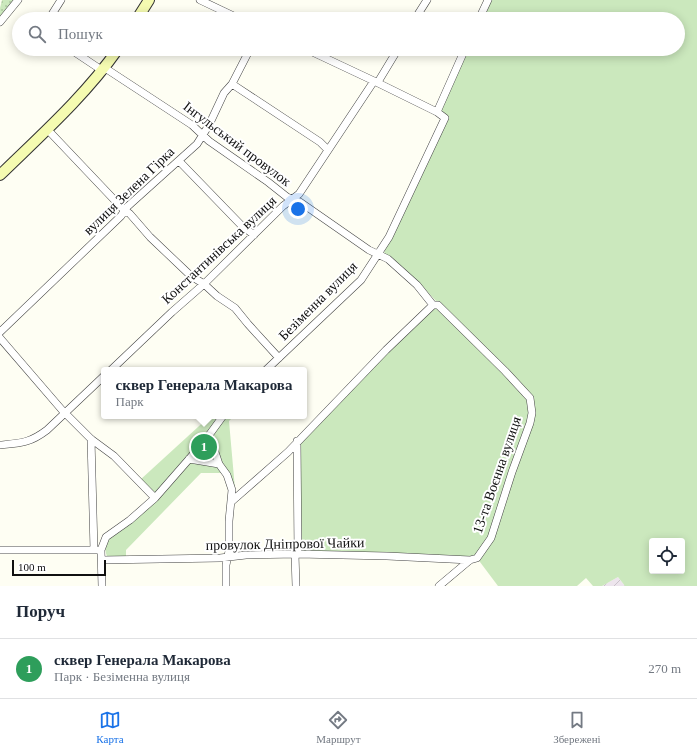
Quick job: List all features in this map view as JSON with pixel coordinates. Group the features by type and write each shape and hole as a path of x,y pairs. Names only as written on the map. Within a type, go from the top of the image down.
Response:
{"street":[{"path":"0,22 18,0"},
{"path":"53,12 61,0"},
{"path":"141,12 149,0"},
{"path":"200,0 225,12"},
{"path":"419,12 426,0"},
{"path":"482,12 488,0"},
{"name":"Інгульський провулок","path":"82,56 192,124 209,141 287,197 300,202 369,250 388,259 417,285 433,305 438,304 530,398"},
{"path":"0,175 80,97 113,56"},
{"name":"вулиця Зелена Гірка","path":"0,332 121,216 125,210 197,144 209,125 224,93 232,84 246,56"},
{"path":"321,56 376,81 437,112 461,56"},
{"name":"Константинівська вулиця","path":"114,367 204,284 283,206 299,194 393,56"},
{"path":"232,84 320,142 328,150"},
{"name":"Безіменна вулиця","path":"269,367 361,280 389,237 445,118 437,112"},
{"path":"47,129 150,237 191,276 235,308 279,358"},
{"path":"179,161 241,225 254,235"},
{"path":"231,502 288,452 386,350 433,305"},
{"path":"0,338 65,413 91,439 114,456 155,498"},
{"path":"0,445 30,441 47,430 101,379"},
{"name":"13-та Воєнна вулиця","path":"439,586 470,560 477,558 491,538 512,472 530,423 532,413 530,398"},
{"path":"97,550 106,537 130,520 155,498 204,442 221,419"},
{"path":"91,439 97,550 102,560 102,586"},
{"path":"296,586 297,441"},
{"path":"204,442 214,449 219,464 227,475 232,490 229,521 229,551 226,565 226,586"},
{"path":"189,459 219,464"},
{"path":"0,550 97,550"},
{"name":"провулок Дніпрової Чайки","path":"102,560 296,554 470,560"}],"shaded area":[{"path":"618,577 625,586 602,586"}],"green space":[{"path":"2,0 20,0 0,25 0,8"},
{"path":"489,0 697,0 697,586 625,586 618,577 602,586 593,586 586,578 577,586 498,586 477,558 301,552 298,448 302,438 437,302 422,286 384,254 385,249 448,117 443,113 441,108 463,56 685,56 685,12 483,12"},
{"path":"207,419 231,419 229,421 235,489 227,487 226,479 222,473 201,473 126,550 126,558 108,558 106,548 109,538 158,499 140,480"}],"place":[{"name":"сквер Генерала Макарова","path":"204,447"}]}
